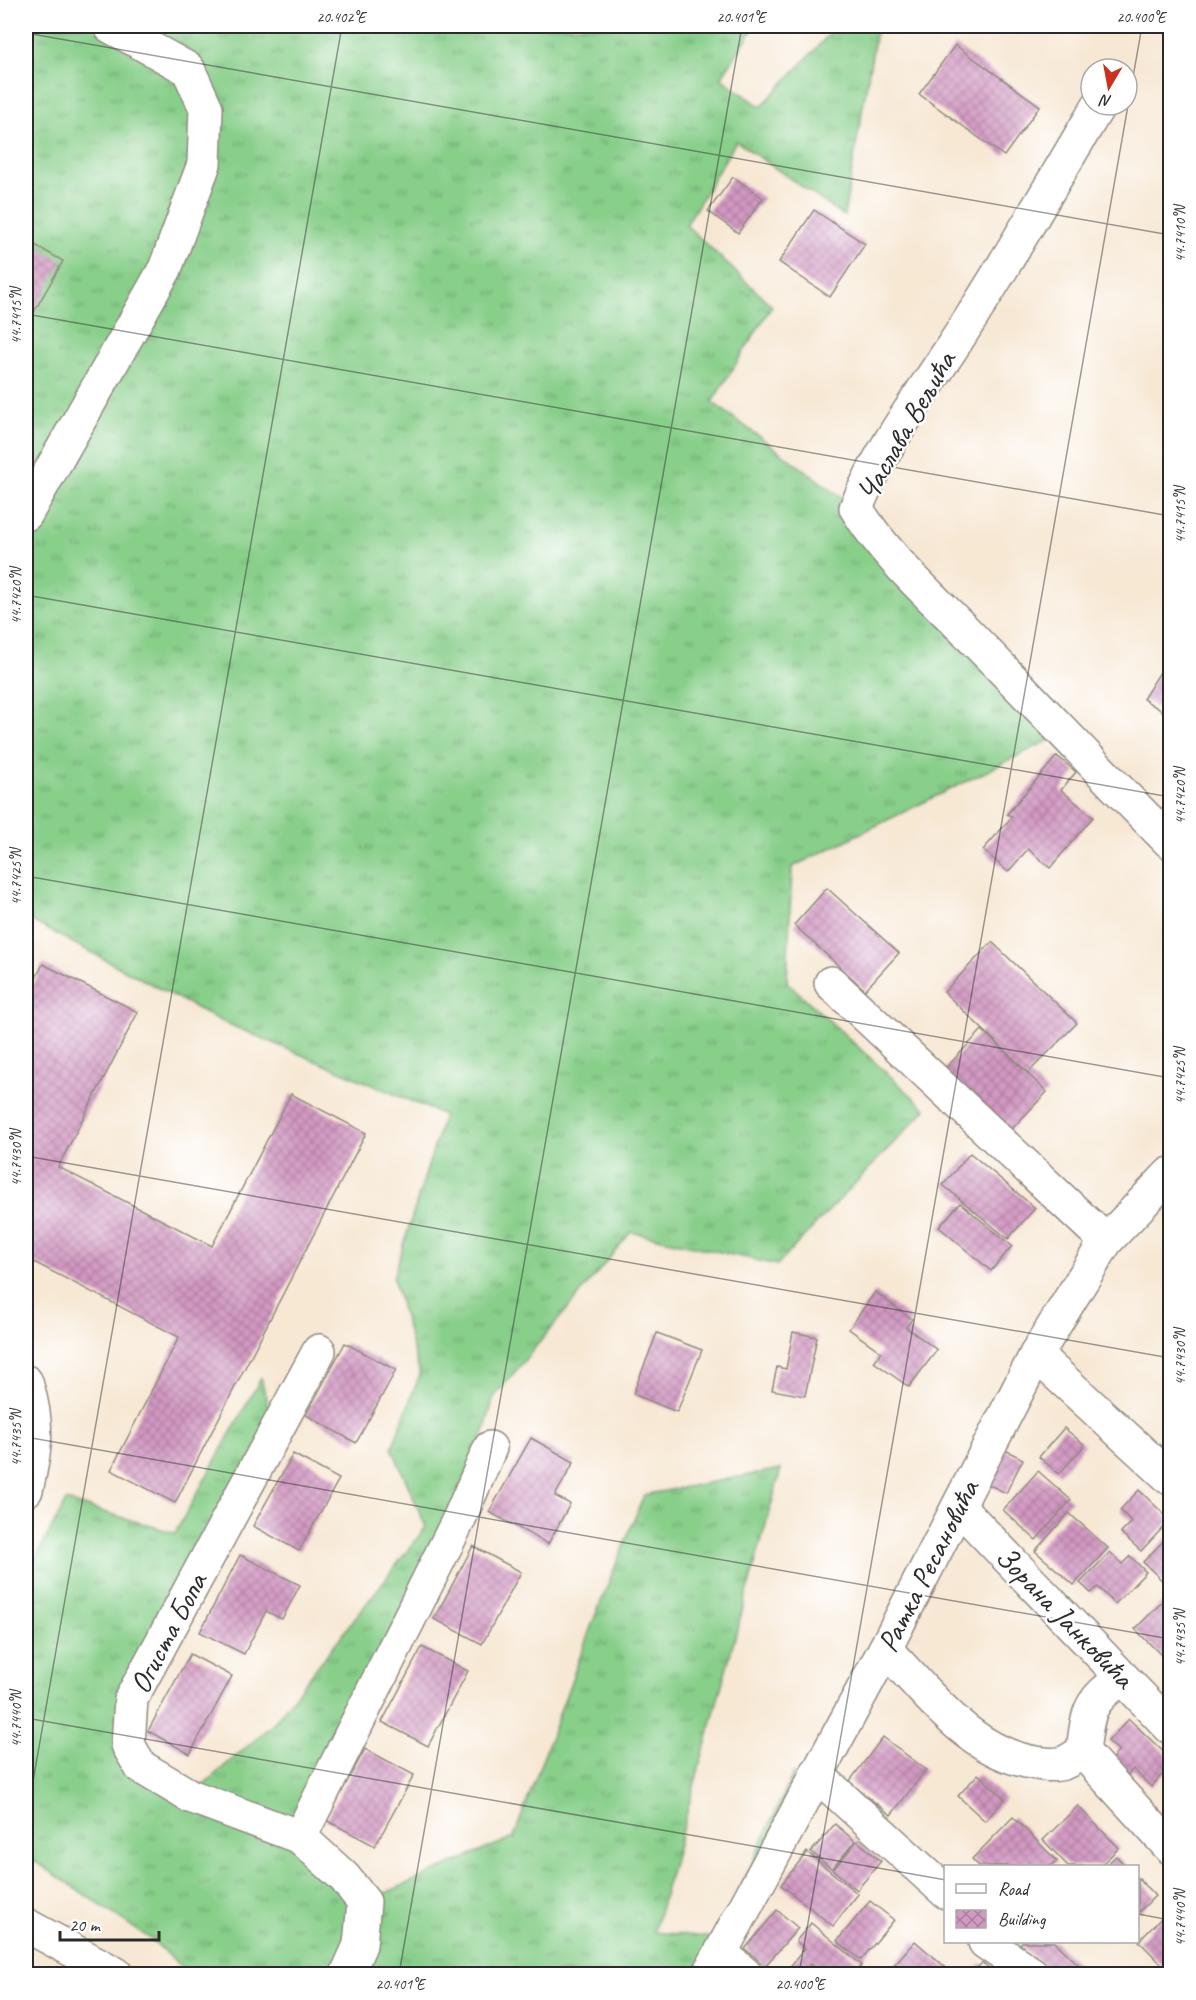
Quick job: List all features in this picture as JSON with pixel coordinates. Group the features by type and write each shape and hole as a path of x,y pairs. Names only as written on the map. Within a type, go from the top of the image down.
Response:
{"street":[{"path":"26,514 165,269 204,164 206,108 188,69 110,26"},
{"name":"Часлава Вељића","path":"1092,117 963,331 867,480 856,508 870,532 885,548 1062,734 1170,842"},
{"path":"831,983 1106,1241"},
{"name":"Ратка Ресановића","path":"715,1964 885,1649 1036,1355 1106,1241 1170,1174"},
{"name":"Огиста Бопа","path":"319,1351 131,1699 128,1745 141,1767 190,1796 300,1837 345,1877 364,1902 360,1945 347,1974"},
{"path":"1036,1355 1170,1478"},
{"path":"26,1382 35,1411 34,1454 26,1490"},
{"path":"300,1837 459,1519 490,1448"},
{"name":"Зорана Јанковића","path":"959,1507 1170,1727"},
{"path":"885,1649 955,1722 988,1748 1019,1761 1062,1764 1083,1752 1092,1707 1100,1693 1123,1678"},
{"path":"1083,1752 1170,1847"},
{"path":"816,1774 944,1891"},
{"path":"26,1925 117,1974"},
{"path":"988,1943 1032,1974"},
{"path":"715,1964 745,1974"}],"green space":[{"path":"26,26 755,26 721,78 761,107 837,26 877,26 844,216 736,141 686,225 772,306 712,402 856,508 1062,734 792,867 787,982 926,1109 777,1265 631,1232 494,1397 459,1519 300,1837 365,1902 514,1837 592,1624 644,1495 781,1469 654,1932 718,1938 793,1774 801,1802 709,1974 190,1974 152,1940 26,1855 26,1576 66,1501 175,1533 261,1378 275,1434 131,1699 128,1745 190,1796 272,1725 426,1527 392,1448 420,1374 393,1278 444,1115 221,1021 26,918"}],"building":[{"path":"955,45 1040,106 1004,156 919,94"},
{"path":"733,177 763,198 738,233 708,211"},
{"path":"814,210 865,244 830,297 779,262"},
{"path":"26,240 63,261 27,324 26,323"},
{"path":"1165,664 1170,668 1170,716 1143,699"},
{"path":"1057,756 1076,772 1061,790 1093,817 1050,868 1028,849 1008,872 983,850 1012,817 1007,814"},
{"path":"827,888 899,953 865,990 794,925"},
{"path":"992,942 1077,1023 1028,1073 944,992"},
{"path":"43,964 138,1012 58,1167 212,1246 291,1094 366,1133 175,1503 111,1470 179,1337 26,1258 26,998"},
{"path":"982,1030 1047,1092 1005,1136 940,1074"},
{"path":"970,1153 1035,1208 1008,1239 943,1185"},
{"path":"960,1203 1012,1246 991,1271 939,1227"},
{"path":"875,1292 912,1319 906,1327 937,1350 909,1387 874,1362 881,1352 849,1329"},
{"path":"793,1332 817,1337 805,1396 772,1390 777,1367 786,1369"},
{"path":"657,1333 702,1350 677,1412 633,1394"},
{"path":"345,1343 396,1370 356,1443 306,1415"},
{"path":"1064,1428 1085,1445 1059,1474 1039,1457"},
{"path":"531,1438 574,1462 555,1496 570,1504 548,1544 489,1512"},
{"path":"1003,1449 1023,1459 1006,1493 985,1483"},
{"path":"293,1454 339,1479 299,1551 253,1526"},
{"path":"1038,1471 1071,1500 1036,1540 1003,1510"},
{"path":"1139,1490 1170,1520 1141,1551 1121,1533 1132,1522 1120,1510"},
{"path":"1069,1513 1108,1548 1074,1585 1035,1551"},
{"path":"1170,1534 1170,1588 1143,1562"},
{"path":"473,1546 521,1572 482,1644 434,1619"},
{"path":"1110,1552 1122,1564 1130,1556 1146,1572 1115,1604 1098,1587 1091,1593 1080,1583"},
{"path":"240,1555 300,1585 282,1619 266,1611 244,1654 200,1632"},
{"path":"1164,1600 1170,1606 1170,1664 1135,1629"},
{"path":"422,1647 468,1671 428,1746 382,1722"},
{"path":"190,1654 232,1676 190,1754 148,1731"},
{"path":"1129,1719 1170,1758 1170,1766 1151,1787 1133,1769 1122,1781 1105,1766 1119,1751 1108,1741"},
{"path":"883,1737 926,1770 891,1815 849,1782"},
{"path":"365,1749 414,1775 375,1846 326,1820"},
{"path":"978,1774 1005,1799 985,1821 958,1796"},
{"path":"1078,1806 1119,1848 1101,1865 1067,1865 1043,1840"},
{"path":"1013,1817 1057,1861 1052,1865 978,1865 972,1859"},
{"path":"835,1824 855,1841 832,1869 811,1852"},
{"path":"857,1841 881,1861 857,1890 833,1870"},
{"path":"807,1852 858,1894 833,1926 781,1885"},
{"path":"1116,1856 1125,1865 1106,1865"},
{"path":"1139,1879 1155,1896 1139,1912"},
{"path":"870,1901 894,1920 861,1960 837,1941"},
{"path":"1170,1909 1170,1973 1139,1941"},
{"path":"777,1910 798,1928 765,1966 745,1949"},
{"path":"811,1923 862,1965 855,1974 824,1974 811,1964 802,1974 784,1974 805,1948 796,1941"},
{"path":"915,1941 953,1974 886,1974"},
{"path":"1056,1943 1079,1965 1069,1974 1052,1974 1020,1944"},
{"path":"982,1963 995,1974 971,1974"}]}
